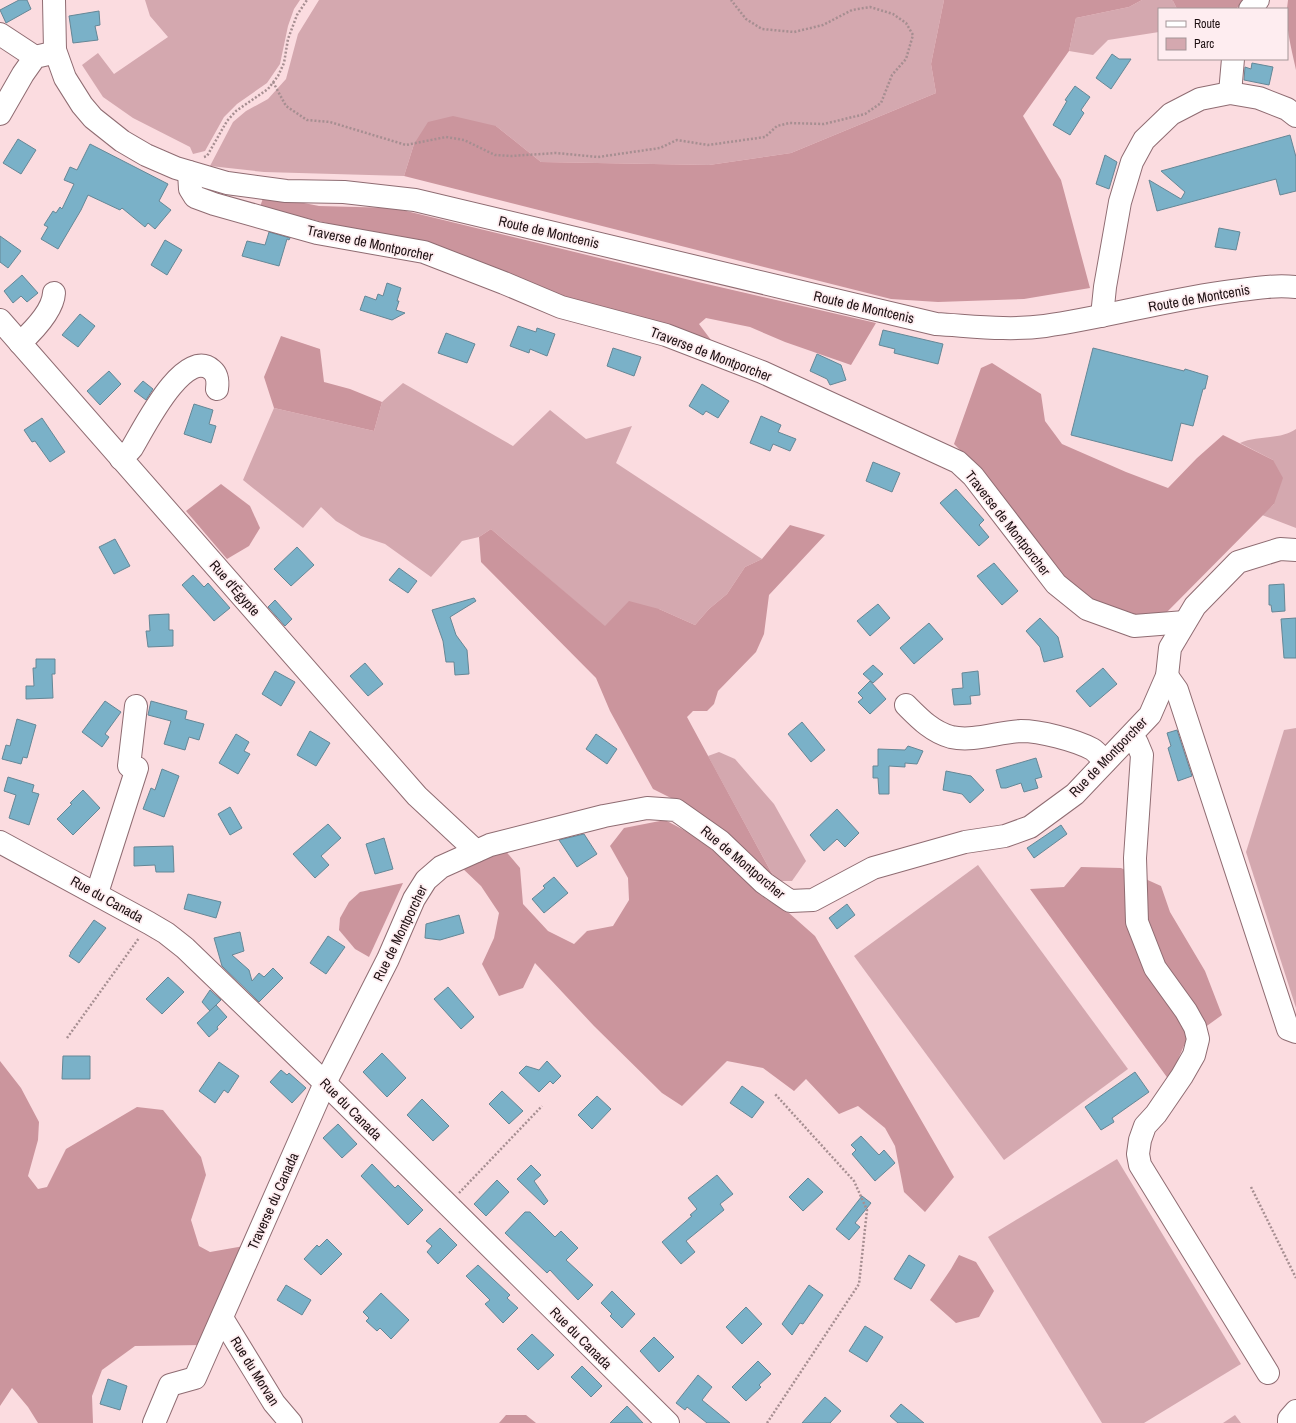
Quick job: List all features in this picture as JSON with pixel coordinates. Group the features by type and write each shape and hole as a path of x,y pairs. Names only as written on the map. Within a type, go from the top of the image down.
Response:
{"street":[{"name":"Route de Montcenis","path":"54,0 55,45 65,78 82,105 93,118 122,141 159,161 195,165 227,183 286,191 344,192 415,200 936,324 996,328 1044,326 1102,316 1202,295 1275,286 1296,287"},
{"path":"1251,8 1258,0"},
{"path":"0,34 35,57"},
{"path":"0,114 23,74 35,57 48,54 55,45"},
{"path":"1230,93 1233,60"},
{"path":"1102,316 1105,287 1120,202 1132,162 1144,140 1171,114 1200,98 1230,93 1259,98 1287,109 1296,116"},
{"name":"Traverse de Montporcher","path":"195,165 190,189 195,197 214,204 317,233 424,252 504,283 560,307 666,335 769,376 958,462 973,476 1056,584 1087,609 1134,626 1186,622"},
{"path":"20,343 42,320 54,298 54,293"},
{"name":"Rue d'Égypte","path":"0,320 417,796 476,851"},
{"path":"121,459 131,449 153,411 188,369 197,365 203,365 212,370 218,383 217,389"},
{"name":"Rue de Montporcher","path":"325,1083 388,959 414,899 426,880 440,867 490,845 604,816 647,808 676,810 720,840 764,883 790,901 813,900 873,868 965,842 1005,836 1030,827 1075,794 1150,714 1167,676 1170,648 1195,606 1238,562 1280,549 1296,550"},
{"path":"1167,676 1178,690 1288,1029 1296,1032"},
{"path":"906,705 929,727 952,737 967,738 1021,731 1039,733 1085,746 1094,750 1105,762"},
{"path":"97,893 137,768 128,766 136,706"},
{"path":"1131,736 1137,743 1142,755 1135,858 1137,922 1155,968 1186,1011 1195,1027 1198,1039 1194,1054 1182,1076 1156,1114 1145,1126 1140,1140 1138,1154 1140,1165 1268,1373"},
{"name":"Rue du Canada","path":"0,842 150,922 185,948 325,1083 668,1423"},
{"name":"Traverse du Canada","path":"154,1423 170,1385 195,1378 325,1083"},
{"name":"Rue du Morvan","path":"222,1318 274,1403 291,1423"},
{"path":"1289,1423 1289,1419 1296,1411"}],"path":[{"path":"195,165 207,156 226,121 236,111 268,89 273,82 284,63 288,39 297,15 307,0"},
{"path":"273,82 286,106 307,120 330,122 406,145 446,137 464,140 495,155 511,156 556,152 598,157 660,148 677,140 708,145 765,137 777,126 789,123 824,124 865,114 881,103 892,75 906,59 913,35 906,23 893,14 870,6 852,10 824,25 794,32 762,29 746,19 731,0"},
{"path":"67,1038 150,922"},
{"path":"767,1423 859,1284 867,1210 854,1181 775,1094"},
{"path":"448,1205 542,1106"},
{"path":"1251,1187 1296,1278"}],"green space":[{"path":"145,0 300,0 294,9 288,26 280,64 267,83 237,104 224,117 205,151 193,154 190,147 133,118 103,97 82,65 98,53 114,74 168,37 150,16"},
{"path":"319,0 944,0 931,64 936,93 791,153 709,165 541,162 496,126 414,144 404,176 264,172 210,166 233,122 246,111 268,99 286,79 298,34"},
{"path":"1142,0 1171,0 1176,8 1158,8 1158,32 1108,40 1093,55 1069,51 1076,18 1129,7"},
{"path":"403,383 513,446 550,410 586,439 632,426 616,463 762,559 745,567 727,594 709,609 695,625 659,609 605,627 491,529 479,537 462,541 431,577 385,544 361,536 336,521 321,507 303,528 243,480 274,408 374,431 382,402"},
{"path":"1296,429 1296,528 1262,515 1274,504 1273,460 1240,443 1254,439 1283,435"},
{"path":"1296,728 1296,1008 1246,852 1284,730"},
{"path":"719,752 735,759 774,804 806,861 792,881 776,881 708,756"},
{"path":"978,865 1128,1069 1004,1160 854,956"},
{"path":"1117,1159 1241,1364 1144,1423 1102,1423 988,1237"},
{"path":"1235,1415 1241,1423 1223,1423"}],"shaded area":[{"path":"944,0 1142,0 1129,7 1076,18 1069,51 1023,116 1061,180 1090,288 1024,299 938,302 891,299 404,176 414,144 428,122 453,116 496,126 541,162 709,165 791,153 936,93 931,64"},
{"path":"1171,0 1245,0 1237,8 1176,8"},
{"path":"1288,0 1296,0 1296,70 1288,32"},
{"path":"264,195 319,206 394,208 698,282 876,323 851,365 785,342 750,327 706,318 699,324 714,344 331,224 260,207"},
{"path":"281,336 320,349 324,382 350,389 382,402 374,431 274,408 264,377"},
{"path":"992,363 1041,394 1045,421 1062,444 1126,472 1168,488 1197,458 1223,435 1273,460 1283,478 1274,504 1164,615 1130,618 1092,602 1061,580 983,473 954,444 981,368"},
{"path":"221,484 250,506 260,528 249,546 227,559 186,511"},
{"path":"790,525 825,535 769,595 764,634 756,652 718,691 714,704 707,711 693,711 687,717 776,881 685,805 653,789 610,711 596,678 481,562 479,537 491,529 605,626 629,601 659,609 695,625 709,609 727,594 745,567 762,559"},
{"path":"665,820 697,837 766,899 789,913 815,936 954,1177 925,1212 904,1192 895,1146 885,1128 858,1106 839,1114 806,1079 794,1091 763,1068 727,1061 682,1106 662,1093 594,1026 535,963 523,988 499,996 482,964 494,938 499,913 481,886 460,866 504,849 520,868 523,904 548,931 574,944 587,931 613,926 629,900 628,878 610,846 624,828"},
{"path":"1081,867 1121,868 1161,886 1170,912 1205,971 1222,1015 1186,1041 1169,1080 1030,889 1064,887"},
{"path":"403,883 369,957 355,949 339,930 340,918 349,902 360,892"},
{"path":"0,1061 21,1088 39,1122 38,1140 28,1176 38,1189 47,1187 66,1149 137,1107 163,1110 201,1157 206,1175 191,1220 199,1246 210,1252 244,1246 203,1345 135,1346 102,1370 92,1396 93,1423 38,1423 28,1407 12,1388 0,1406"},
{"path":"959,1255 976,1262 994,1291 979,1317 956,1323 930,1300"},
{"path":"506,1415 526,1415 536,1423 499,1423"}],"building":[{"path":"19,0 27,0 31,9 6,23 0,10"},
{"path":"99,11 100,25 95,26 98,40 73,43 69,16"},
{"path":"1112,54 1119,59 1131,59 1111,89 1096,78"},
{"path":"1252,63 1273,67 1269,85 1244,80 1245,67 1251,69"},
{"path":"1075,86 1090,97 1081,110 1084,113 1070,135 1053,125 1067,101 1065,100"},
{"path":"1290,135 1296,157 1296,191 1280,195 1276,179 1157,211 1149,180 1181,199 1185,192 1161,171"},
{"path":"18,139 36,150 21,174 3,163"},
{"path":"90,144 168,184 159,201 171,210 155,229 148,223 145,227 122,208 120,210 88,195 58,249 41,239 48,227 44,225 53,211 56,213 60,207 62,209 74,184 64,180 70,167 77,170"},
{"path":"1105,155 1117,162 1109,189 1096,184"},
{"path":"1219,228 1240,232 1236,250 1215,247"},
{"path":"269,232 290,238 289,240 287,239 279,266 242,256 247,241 265,245"},
{"path":"0,236 21,251 8,268 0,262"},
{"path":"165,240 182,250 167,275 151,265"},
{"path":"22,275 38,293 27,302 21,296 13,303 4,291"},
{"path":"387,283 401,288 396,310 405,313 392,320 360,310 365,296 376,300 378,294 383,296"},
{"path":"80,314 95,326 78,347 62,335"},
{"path":"518,326 536,332 537,328 555,334 547,356 530,349 529,353 510,346"},
{"path":"883,330 943,344 938,364 894,353 895,349 879,345"},
{"path":"446,333 475,344 467,363 438,353"},
{"path":"613,348 641,357 634,376 607,366"},
{"path":"1093,348 1184,371 1185,369 1208,376 1193,426 1181,423 1172,461 1071,435"},
{"path":"817,354 841,365 846,380 830,385 827,379 810,371"},
{"path":"109,371 121,384 100,405 87,391"},
{"path":"143,381 153,389 146,400 134,391"},
{"path":"702,384 729,401 718,418 706,411 703,415 689,406"},
{"path":"194,404 213,410 209,424 216,426 211,443 184,434"},
{"path":"761,416 781,425 778,432 796,439 790,451 773,444 770,451 750,443"},
{"path":"42,418 65,452 50,462 35,441 32,442 24,430"},
{"path":"873,462 900,473 892,492 866,481"},
{"path":"956,489 984,520 979,525 989,537 979,546 940,503"},
{"path":"115,539 130,566 114,574 99,547"},
{"path":"297,547 314,565 291,586 274,569"},
{"path":"994,563 1018,591 1002,605 977,576"},
{"path":"399,568 417,581 408,593 389,580"},
{"path":"193,575 204,587 208,583 230,608 214,621 182,585"},
{"path":"1284,584 1285,611 1272,612 1271,605 1269,605 1269,585"},
{"path":"474,598 476,601 450,617 456,635 467,650 469,674 455,675 454,662 446,662 443,641 432,610"},
{"path":"275,600 292,619 285,626 268,607"},
{"path":"878,604 890,618 870,636 857,621"},
{"path":"169,614 169,630 173,630 173,646 148,647 146,631 150,631 149,615"},
{"path":"1040,618 1058,637 1063,657 1044,662 1040,647 1026,631"},
{"path":"1296,618 1296,658 1284,658 1281,619"},
{"path":"929,623 943,639 914,664 900,648"},
{"path":"36,659 55,659 55,674 52,674 53,698 26,699 26,686 34,686 33,668 36,668"},
{"path":"365,663 383,684 368,696 350,676"},
{"path":"873,665 883,674 873,683 863,674"},
{"path":"1103,668 1117,684 1090,707 1076,691"},
{"path":"275,671 295,682 281,706 262,694"},
{"path":"978,671 980,695 970,696 971,704 954,705 952,689 963,688 962,673"},
{"path":"870,681 886,699 870,714 858,702 863,698 858,693"},
{"path":"105,701 121,712 105,734 109,737 102,747 82,732"},
{"path":"151,701 187,711 185,719 204,724 199,740 189,737 185,750 164,744 171,721 148,715"},
{"path":"17,719 36,725 27,758 23,757 21,764 2,759 6,745 10,746"},
{"path":"802,722 825,750 811,762 788,734"},
{"path":"1177,730 1192,776 1178,781 1168,748 1171,746 1167,733"},
{"path":"310,731 330,743 316,766 297,755"},
{"path":"236,734 249,742 244,751 250,754 238,774 219,763"},
{"path":"596,734 617,749 607,764 586,749"},
{"path":"908,746 923,751 917,764 905,763 905,767 889,766 889,794 879,794 878,778 873,778 873,766 878,766 878,749 905,750"},
{"path":"1036,758 1042,777 1035,779 1038,788 1024,792 1021,783 1006,788 1001,788 996,770"},
{"path":"162,769 179,776 164,817 143,809 151,788 155,790"},
{"path":"946,771 971,776 984,790 970,803 962,794 943,790"},
{"path":"8,777 34,785 32,792 39,794 29,825 9,818 16,795 4,791"},
{"path":"83,790 100,808 73,835 57,819"},
{"path":"230,807 242,828 230,835 218,814"},
{"path":"837,809 859,833 845,847 837,839 824,851 810,835"},
{"path":"328,824 341,838 321,856 329,865 315,878 293,854"},
{"path":"1061,825 1067,834 1034,858 1027,848"},
{"path":"584,834 597,854 577,867 559,840"},
{"path":"384,838 393,869 375,874 366,844"},
{"path":"173,846 174,872 156,872 155,865 134,866 134,847"},
{"path":"554,877 568,893 544,913 532,899 545,888 543,886"},
{"path":"188,894 221,902 216,918 184,909"},
{"path":"847,904 855,915 837,929 829,918"},
{"path":"459,915 464,933 440,940 425,938 426,924"},
{"path":"94,920 106,928 79,963 69,956 70,953"},
{"path":"240,932 244,951 232,955 249,970 252,981 259,973 264,977 273,968 283,978 259,1002 222,966 214,938"},
{"path":"328,936 345,947 326,974 310,963"},
{"path":"168,977 184,992 162,1014 146,999"},
{"path":"448,987 474,1017 461,1029 434,999"},
{"path":"210,990 221,1000 210,1011 202,1002"},
{"path":"216,1005 227,1017 217,1027 218,1029 209,1037 197,1023"},
{"path":"382,1053 406,1078 387,1097 363,1072"},
{"path":"63,1056 90,1056 90,1079 62,1079"},
{"path":"547,1061 561,1076 553,1084 550,1081 539,1092 519,1073 526,1066 539,1070"},
{"path":"219,1062 239,1076 228,1093 224,1090 215,1103 199,1091"},
{"path":"281,1070 287,1075 289,1073 306,1088 292,1103 270,1082"},
{"path":"1135,1072 1149,1092 1112,1118 1114,1122 1101,1130 1085,1107"},
{"path":"742,1086 764,1102 752,1118 730,1103"},
{"path":"502,1091 523,1111 509,1124 489,1104"},
{"path":"597,1096 611,1109 592,1129 578,1115"},
{"path":"422,1099 449,1126 433,1141 407,1115"},
{"path":"338,1124 357,1144 342,1158 323,1138"},
{"path":"861,1136 879,1155 884,1150 895,1163 875,1181 852,1154 856,1150 851,1145"},
{"path":"372,1164 395,1188 398,1185 423,1210 408,1225 361,1176"},
{"path":"531,1165 541,1175 534,1181 548,1201 544,1205 517,1179"},
{"path":"717,1175 733,1194 720,1204 724,1210 686,1241 695,1252 681,1264 662,1242 692,1216 690,1215 697,1209 688,1198"},
{"path":"808,1178 823,1192 803,1211 789,1197"},
{"path":"497,1180 509,1192 486,1216 474,1204"},
{"path":"862,1196 871,1203 855,1223 860,1227 849,1240 836,1229"},
{"path":"525,1212 530,1212 555,1237 561,1231 578,1248 566,1260 593,1285 578,1300 550,1270 547,1273 505,1233"},
{"path":"440,1228 457,1245 438,1264 427,1252 432,1246 426,1241"},
{"path":"327,1239 342,1254 321,1275 304,1259 317,1245 319,1247"},
{"path":"909,1255 925,1265 911,1289 894,1279"},
{"path":"478,1265 510,1295 507,1298 518,1308 503,1323 485,1304 490,1300 466,1276"},
{"path":"286,1285 311,1300 302,1315 277,1300"},
{"path":"809,1285 823,1295 803,1324 800,1323 792,1335 782,1324"},
{"path":"612,1291 635,1314 622,1328 610,1316 612,1314 601,1303"},
{"path":"381,1293 409,1320 391,1339 380,1328 377,1331 366,1321 369,1318 363,1312"},
{"path":"746,1307 762,1324 742,1344 726,1327"},
{"path":"865,1326 883,1337 867,1362 849,1351"},
{"path":"532,1334 554,1355 538,1370 517,1349"},
{"path":"654,1337 674,1357 659,1372 640,1351"},
{"path":"758,1361 771,1374 759,1385 761,1387 746,1401 732,1387"},
{"path":"582,1366 602,1386 591,1397 571,1377"},
{"path":"698,1375 712,1387 702,1400 730,1423 707,1423 687,1407 685,1410 676,1403"},
{"path":"108,1379 127,1386 120,1410 100,1404"},
{"path":"825,1397 841,1411 830,1423 802,1423"},
{"path":"901,1404 924,1423 898,1423 890,1416"},
{"path":"627,1406 643,1423 610,1423"}]}
